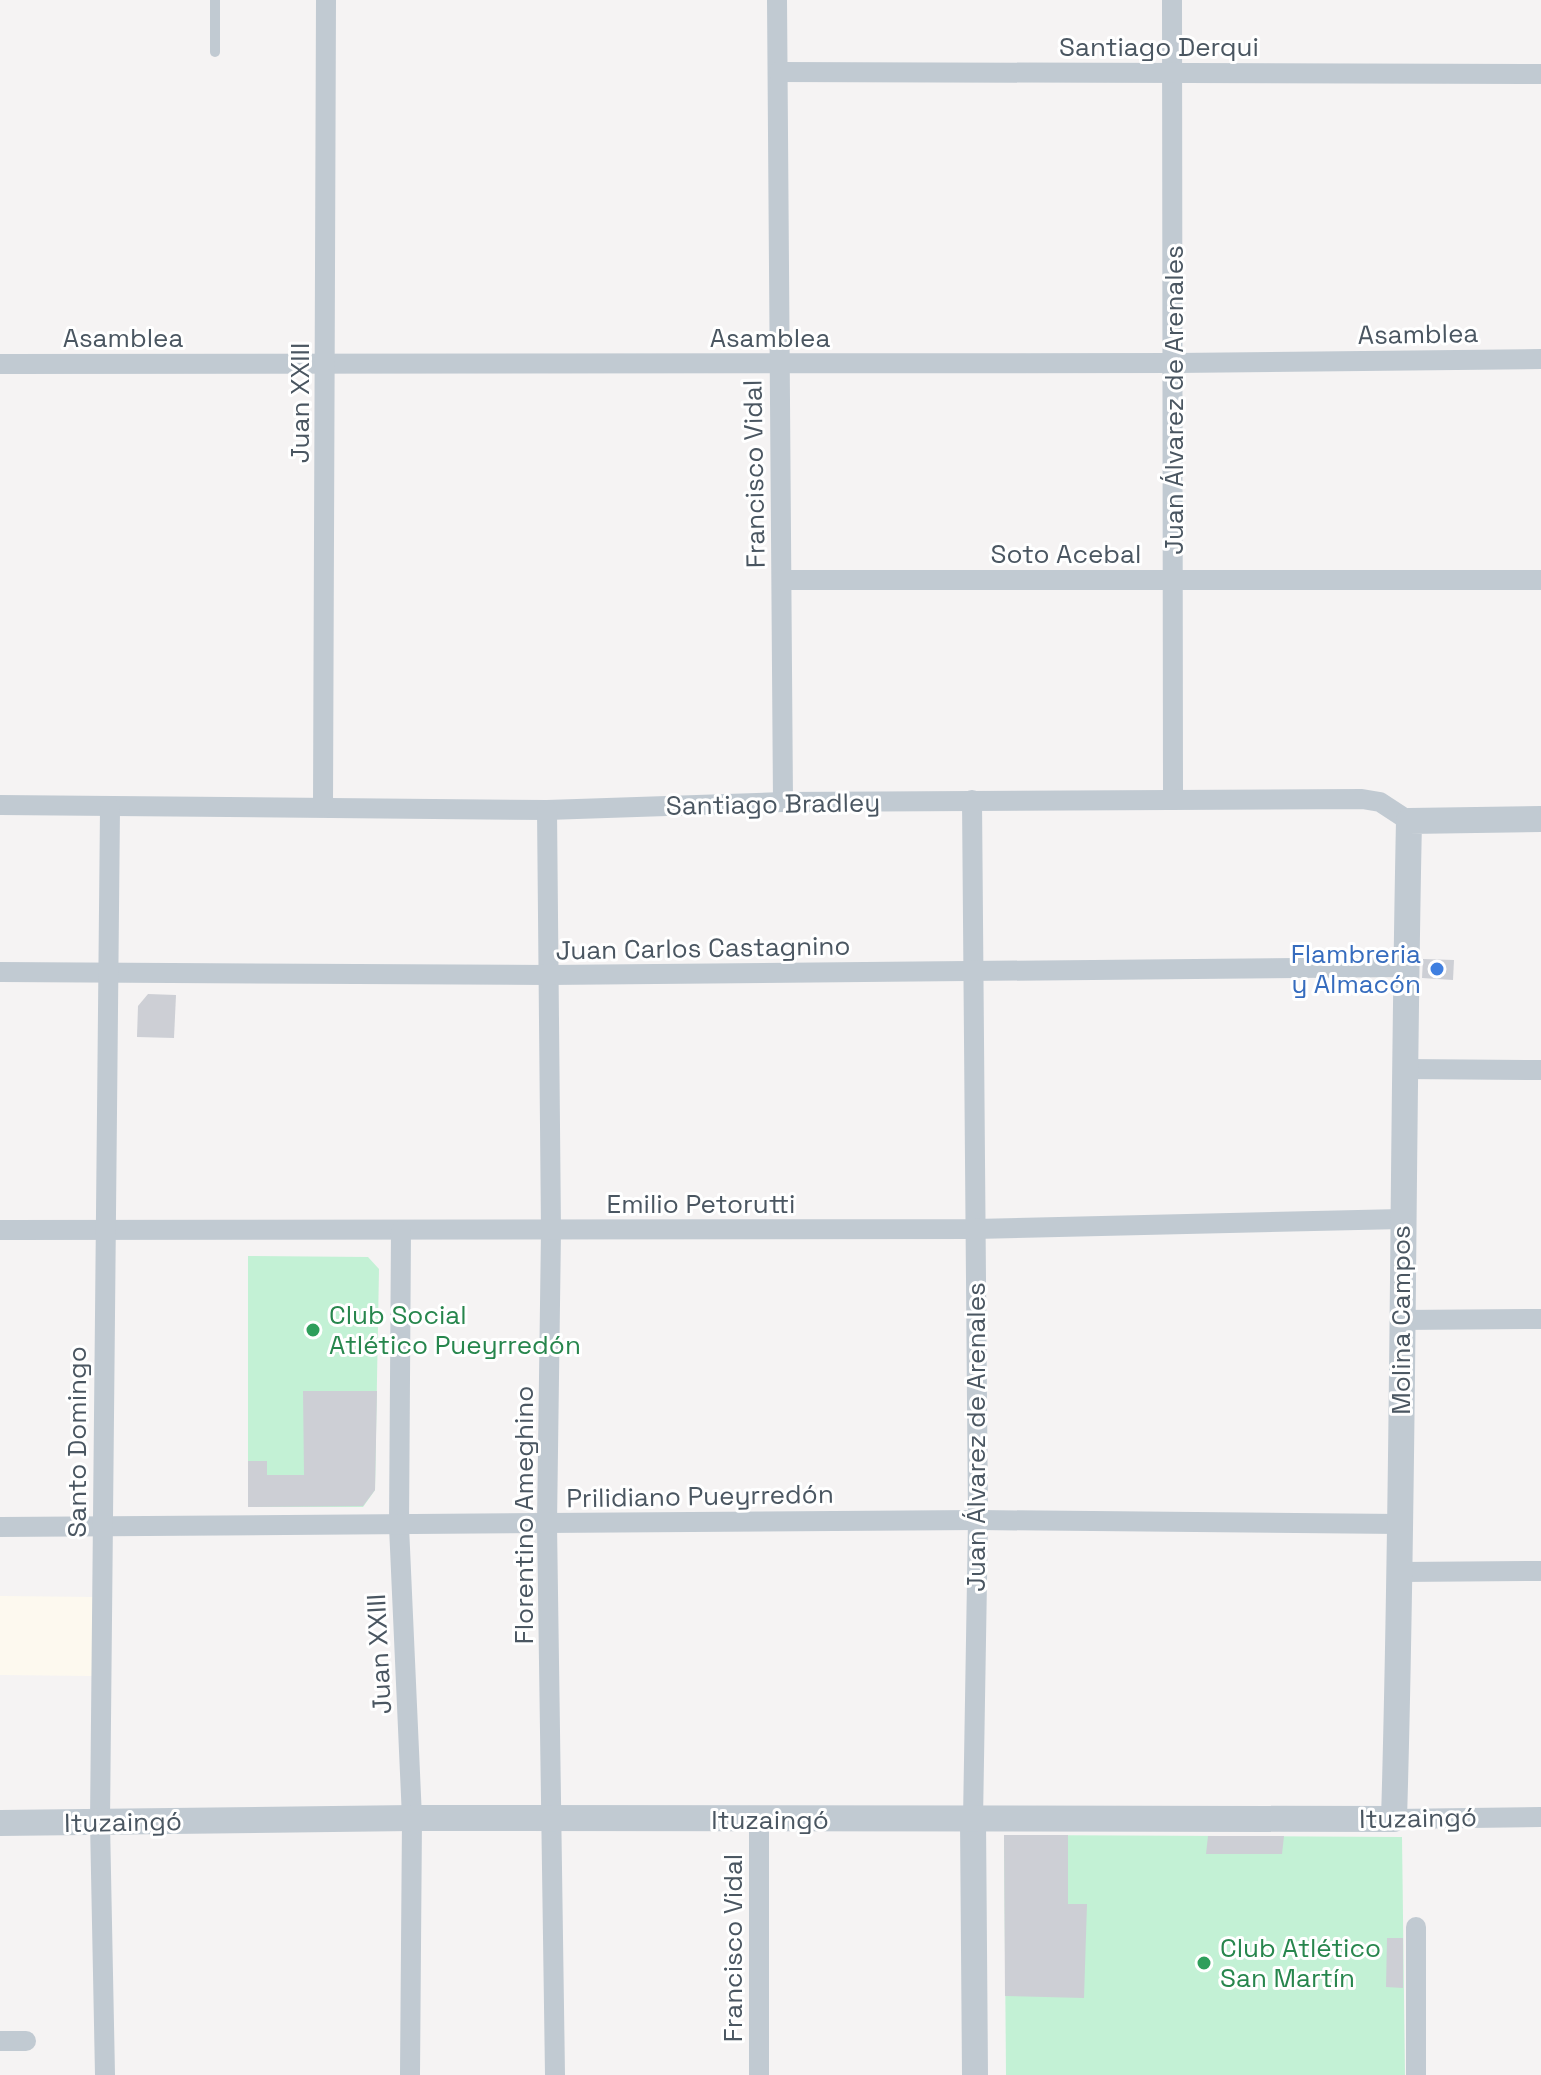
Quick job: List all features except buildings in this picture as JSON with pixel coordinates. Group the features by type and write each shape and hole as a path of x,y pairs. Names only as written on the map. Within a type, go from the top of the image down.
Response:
{"street":[{"name":"Juan XXIII","path":"323,806 326,0"},
{"name":"Francisco Vidal","path":"777,0 783,802"},
{"name":"Juan Álvarez de Arenales","path":"1172,0 1175,363 1173,799"},
{"name":"Santiago Derqui","path":"778,72 1541,74"},
{"name":"Asamblea","path":"0,364 1175,363 1541,359"},
{"name":"Soto Acebal","path":"782,580 1541,580"},
{"name":"Santiago Bradley","path":"0,805 547,810 783,802 1362,799 1380,802 1409,821"},
{"name":"Juan Álvarez de Arenales","path":"972,800 978,1520 973,1820 975,2075"},
{"name":"Santo Domingo","path":"105,2075 100,1822 110,808"},
{"name":"Florentino Ameghino","path":"547,810 551,1231 547,1524 554,1820 555,2075"},
{"path":"1409,821 1541,819"},
{"name":"Molina Campos","path":"1394,1819 1401,1572 1402,1219 1409,821"},
{"name":"Juan Carlos Castagnino","path":"0,972 107,970 548,975 1406,967"},
{"path":"1404,1069 1541,1070"},
{"name":"Emilio Petorutti","path":"0,1230 975,1229 1402,1219"},
{"name":"Juan XXIII","path":"401,1231 399,1526 412,1818 410,2075"},
{"path":"1401,1320 1541,1319"},
{"name":"Prilidiano Pueyrredón","path":"0,1527 978,1520 1399,1524"},
{"path":"1401,1572 1541,1571"},
{"name":"Ituzaingó","path":"0,1823 412,1818 759,1821 1541,1817"},
{"name":"Francisco Vidal","path":"759,1821 759,2075"},
{"path":"1416,1927 1416,2075"},
{"path":"0,2041 26,2041"}],"lane":[{"path":"215,0 215,52"}],"shaded area":[{"path":"0,1596 93,1597 92,1676 0,1675"}],"green space":[{"name":"Club Social Atlético Pueyrredón","path":"248,1256 368,1257 379,1269 375,1490 363,1507 248,1507"},
{"name":"Club Atlético San Martín","path":"1004,1835 1402,1837 1405,2075 1006,2075"}],"place":[{"name":"Flambreria y Almacón","path":"1437,969"},
{"name":"Club Social Atlético Pueyrredón","path":"313,1330"},
{"name":"Club Atlético San Martín","path":"1204,1963"}]}
